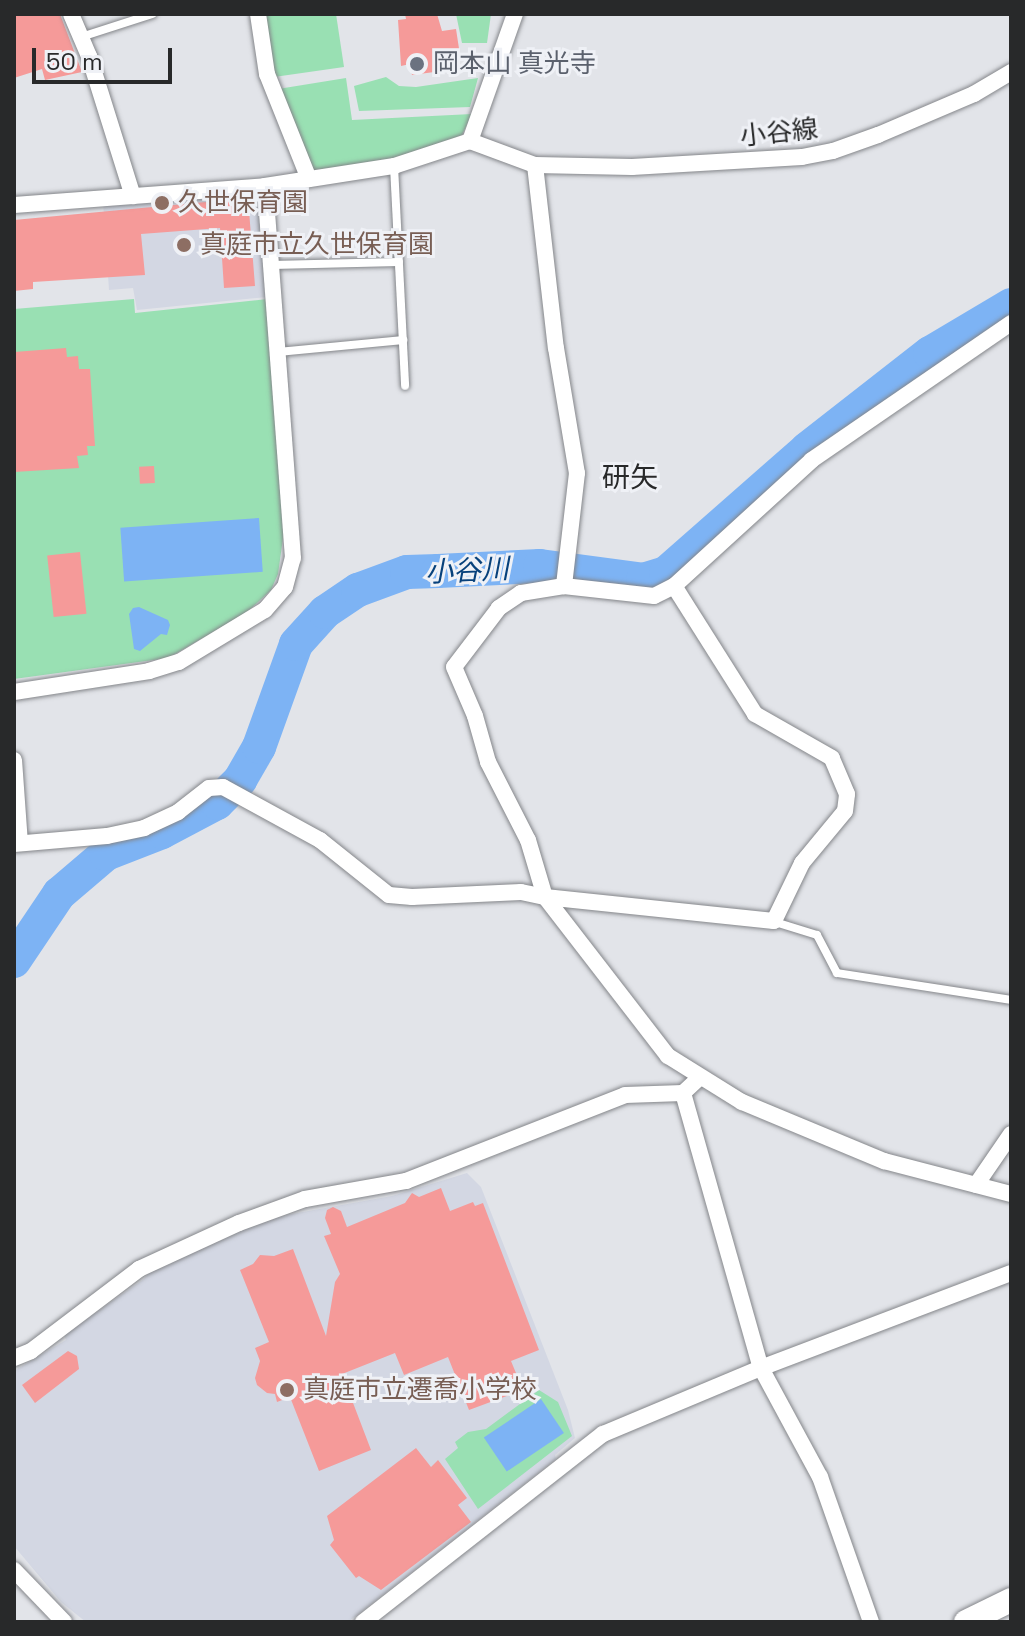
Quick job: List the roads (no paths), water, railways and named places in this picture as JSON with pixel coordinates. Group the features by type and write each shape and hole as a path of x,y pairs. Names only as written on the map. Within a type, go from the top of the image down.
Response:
{"main road":[{"path":"966,1622 1011,1600"}],"street":[{"path":"71,14 133,196"},
{"path":"258,14 267,74 309,179"},
{"path":"502,14 505,36"},
{"path":"14,205 265,186 394,166 470,141 515,14"},
{"name":"小谷線","path":"470,141 535,165 632,167 726,163 833,151 974,94 1011,72"},
{"path":"535,165 556,348 577,473 564,586"},
{"path":"14,692 149,671 179,662 265,610 285,587 293,558 265,186"},
{"path":"1011,323 812,460 674,586 654,596 564,586 521,593 499,608 454,667 475,716 488,762 528,840 545,897 668,1056 742,1102 884,1161 1011,1194"},
{"path":"14,760 17,844 107,836 144,828 178,812 209,788 223,787 247,797 320,840 389,895 412,897 521,892 774,921 802,863 845,811 847,794 832,758 755,714 674,586"},
{"path":"14,1358 31,1351 139,1269 239,1223 305,1199 406,1181 625,1095 683,1093 699,1078"},
{"path":"683,1093 761,1368 820,1477 871,1622"},
{"path":"976,1185 1011,1134"},
{"path":"363,1622 603,1434 761,1368 1011,1273"},
{"path":"14,1570 64,1622"}],"lane":[{"path":"81,37 152,14"},
{"path":"394,166 405,386"},
{"path":"272,265 399,262"},
{"path":"277,353 403,340"},
{"path":"774,921 817,935 837,973 1011,1000"}],"water":[{"path":"259,518 263,572 124,582 120,528"},
{"path":"139,607 168,620 170,625 167,635 161,634 140,651 134,649 129,614 133,608"},
{"path":"541,1399 564,1433 507,1472 484,1438"}],"waterway":[{"name":"小谷川","path":"14,961 59,894 106,854 162,832 217,803 240,780 259,747 296,644 325,612 358,590 407,572 540,566 643,580 666,573 807,449 930,353 1011,305"}],"place":[{"name":"岡本山 真光寺","path":"417,64"},
{"name":"久世保育園","path":"162,203"},
{"name":"真庭市立久世保育園","path":"184,245"},
{"name":"真庭市立遷喬小学校","path":"287,1390"}],"district":[{"name":"研矢","path":"630,477"}]}
